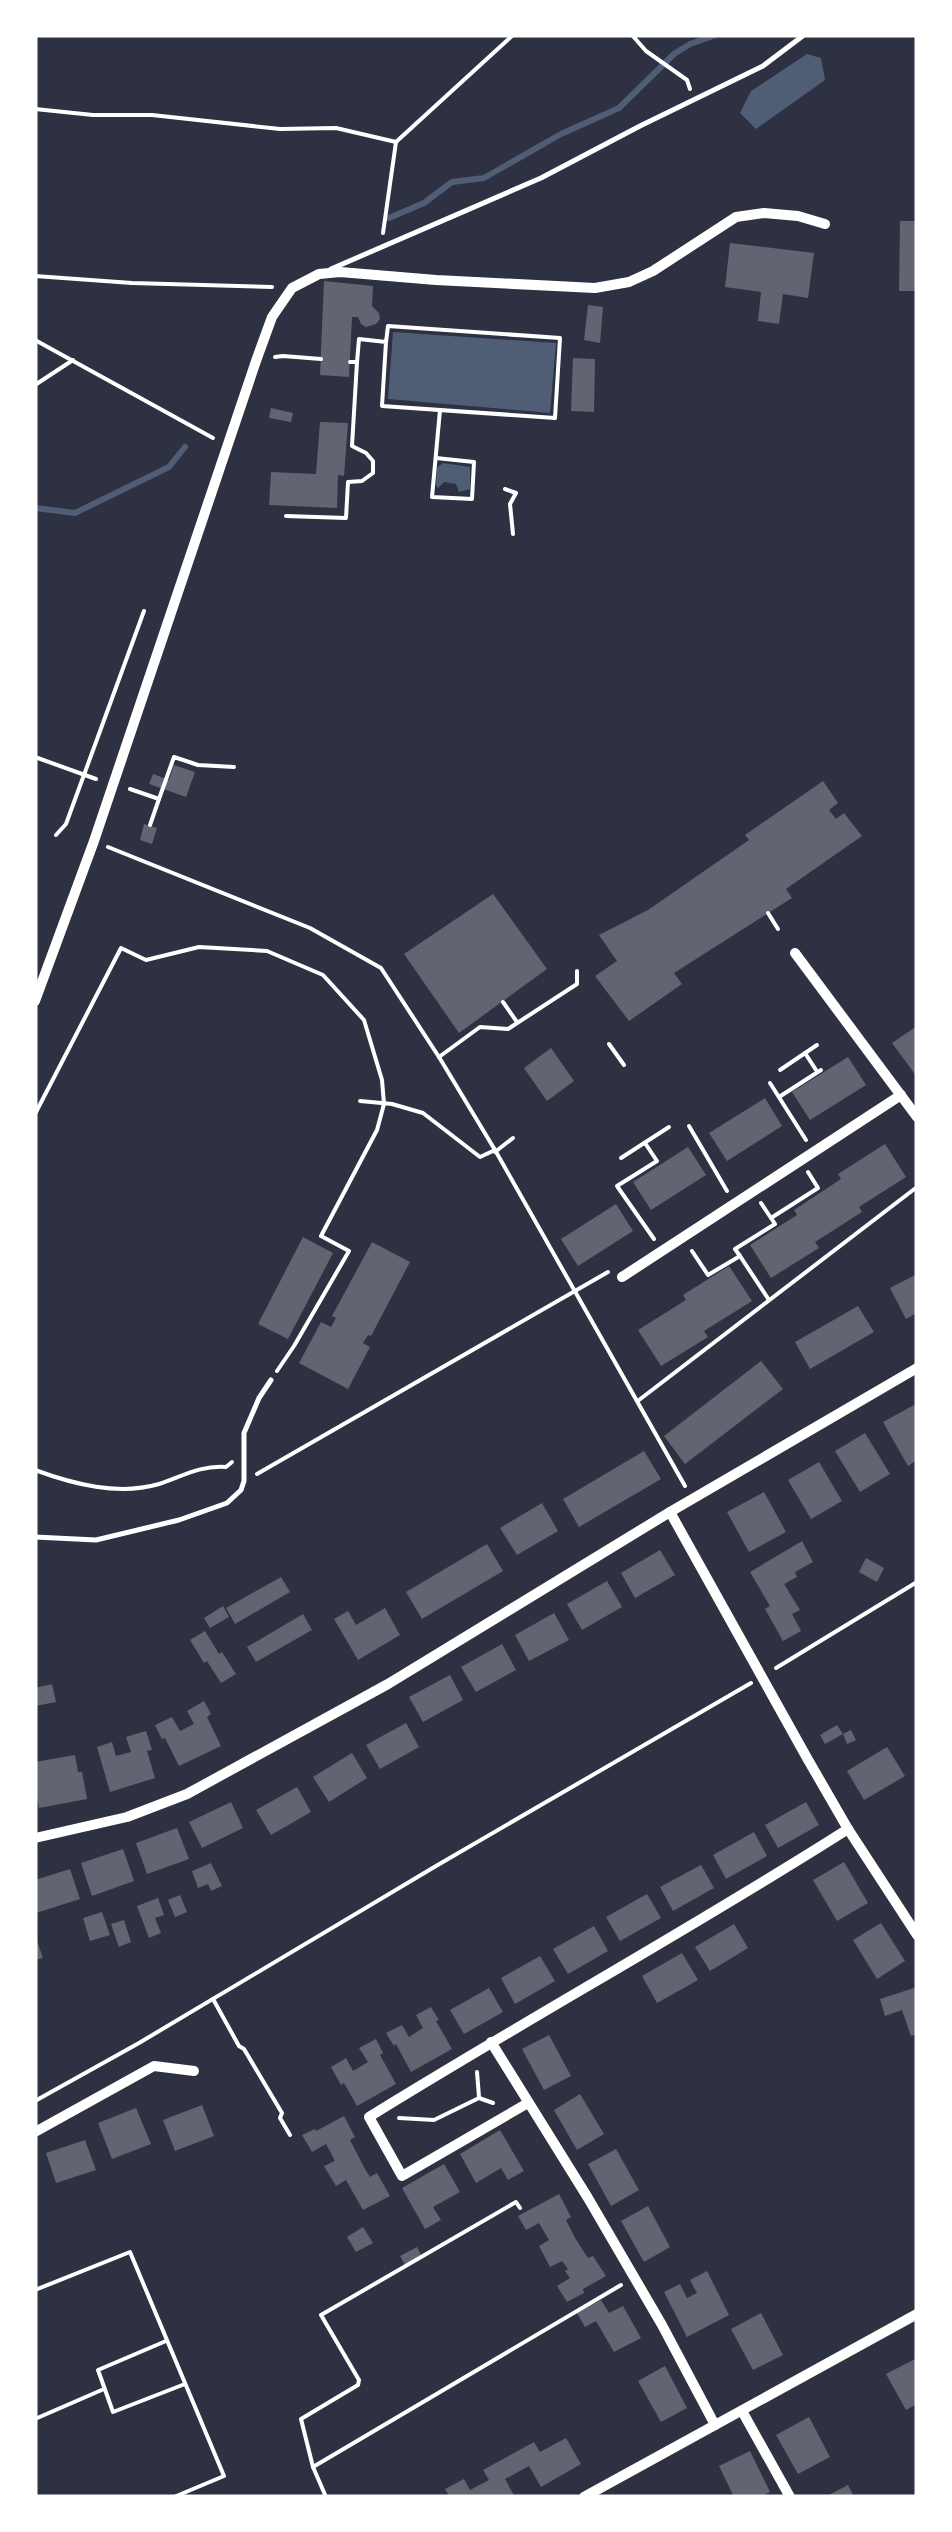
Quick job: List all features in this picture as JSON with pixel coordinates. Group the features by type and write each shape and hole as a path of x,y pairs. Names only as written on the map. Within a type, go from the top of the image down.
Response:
{"street":[{"path":"35,1001 94,841 256,361 272,317 292,288 319,274 340,272 595,288 629,282 653,271 736,218 764,213 826,224"},
{"path":"796,954 917,1117"},
{"path":"622,1277 901,1096"},
{"path":"35,1838 128,1818 187,1794 388,1684 670,1512 917,1368"},
{"path":"670,1512 848,1828 917,1935"},
{"path":"528,2103 402,2176 369,2118 474,2052 746,1894 848,1828"},
{"path":"492,2042 588,2198 716,2425"},
{"path":"35,2132 154,2066 194,2071"},
{"path":"584,2497 917,2314"},
{"path":"742,2410 790,2497"}],"lane":[{"path":"319,274 541,178 764,66 804,35"},
{"path":"35,1537 96,1540 227,1504 241,1490 244,1433 270,1380"}],"path":[{"path":"380,248 396,142 513,35"},
{"path":"632,35 646,51 686,80 694,100"},
{"path":"35,109 93,115 152,115 280,128 336,128 396,142"},
{"path":"35,276 292,288"},
{"path":"388,326 560,338 555,418 382,406 386,342 388,326"},
{"path":"286,516 346,518 348,482 362,481 372,473 374,461 352,446 353,362 359,339 386,342"},
{"path":"35,340 226,445"},
{"path":"256,361 283,356 321,360"},
{"path":"35,386 72,360"},
{"path":"436,458 474,462 472,499 432,496 440,410"},
{"path":"505,489 516,493 510,504 513,534"},
{"path":"56,835 66,824 144,610"},
{"path":"150,824 174,757 198,765 234,767"},
{"path":"35,758 159,800"},
{"path":"94,841 310,928 380,968 495,1151 692,1499"},
{"path":"768,914 778,929"},
{"path":"35,1114 120,948 146,960 199,947 267,950 323,975 364,1020 382,1080 384,1104 376,1130 321,1236 348,1250 294,1346 270,1380"},
{"path":"439,1057 480,1028 508,1029 518,1023 577,984 578,971"},
{"path":"503,1002 518,1023"},
{"path":"609,1044 624,1065"},
{"path":"780,1070 817,1046"},
{"path":"779,1096 819,1071 805,1054"},
{"path":"770,1083 814,1152"},
{"path":"360,1101 423,1114 480,1157 512,1138"},
{"path":"688,1126 734,1204"},
{"path":"621,1158 669,1128"},
{"path":"645,1143 656,1161 617,1186 662,1251"},
{"path":"771,1218 818,1188 800,1161"},
{"path":"638,1400 917,1187"},
{"path":"753,1192 774,1224 735,1249 769,1300"},
{"path":"683,1237 708,1275 740,1256"},
{"path":"244,1481 608,1272 622,1277"},
{"path":"35,1470 114,1490 156,1485 209,1466 226,1467 244,1452"},
{"path":"35,2101 762,1677 917,1582"},
{"path":"214,1999 282,2114 280,2118 290,2135"},
{"path":"474,2052 479,2098"},
{"path":"369,2118 434,2120 479,2098 490,2100 504,2117"},
{"path":"326,2497 313,2468 301,2418 358,2386 359,2380 321,2315 516,2202 520,2208"},
{"path":"35,2290 130,2252 224,2476 174,2497"},
{"path":"313,2468 634,2278"},
{"path":"167,2340 98,2370 113,2412 185,2384"},
{"path":"35,2419 104,2389"}],"water":[{"path":"807,54 821,58 825,80 756,129 740,113 751,91"},
{"path":"393,332 556,343 550,413 388,399"},
{"path":"443,463 470,467 470,489 459,492 456,484 444,482 438,488 437,468"}],"building":[{"path":"900,221 917,221 917,291 899,291"},
{"path":"730,243 814,253 808,298 783,294 779,324 758,321 761,292 725,287"},
{"path":"324,281 373,286 372,306 380,319 366,327 358,317 352,317 349,377 320,375"},
{"path":"588,305 603,307 600,343 584,340"},
{"path":"573,358 595,359 594,412 571,411"},
{"path":"271,408 293,413 291,422 269,418"},
{"path":"320,422 348,423 344,476 338,475 337,508 269,505 271,472 316,474"},
{"path":"174,765 195,772 186,797 149,784 153,774 169,780"},
{"path":"823,781 838,803 829,810 836,819 844,813 862,836 786,889 792,898 674,973 682,984 629,1021 595,976 617,961 599,935 648,910 749,840 745,835"},
{"path":"144,824 157,828 152,844 140,840"},
{"path":"493,894 547,969 459,1033 404,954"},
{"path":"917,1026 917,1077 892,1043"},
{"path":"551,1048 574,1081 547,1101 524,1068"},
{"path":"848,1057 866,1085 810,1120 792,1092"},
{"path":"765,1098 782,1126 727,1161 709,1133"},
{"path":"885,1144 906,1177 815,1242 819,1248 771,1278 750,1245 797,1215 794,1210 841,1179 838,1174"},
{"path":"688,1147 706,1175 651,1210 633,1182"},
{"path":"616,1204 633,1231 578,1266 561,1239"},
{"path":"303,1237 333,1253 288,1339 258,1324"},
{"path":"372,1242 410,1262 371,1336 363,1343 370,1347 348,1389 299,1363 321,1322 331,1327 336,1318 332,1316"},
{"path":"729,1266 752,1301 704,1331 708,1337 661,1366 638,1330 686,1300 683,1295"},
{"path":"917,1274 917,1313 906,1319 890,1288"},
{"path":"858,1306 874,1332 810,1369 795,1342"},
{"path":"761,1361 783,1389 685,1464 664,1436"},
{"path":"914,1405 917,1460 908,1466 883,1422"},
{"path":"865,1433 890,1474 860,1492 835,1451"},
{"path":"644,1451 661,1479 579,1527 563,1499"},
{"path":"819,1462 842,1501 811,1519 788,1480"},
{"path":"764,1492 786,1532 749,1552 727,1512"},
{"path":"542,1503 558,1531 517,1555 500,1528"},
{"path":"802,1541 813,1562 784,1584 800,1610 792,1614 801,1631 783,1641 765,1609 770,1606 750,1572"},
{"path":"487,1544 503,1571 422,1619 406,1592"},
{"path":"660,1550 675,1575 635,1598 621,1573"},
{"path":"866,1558 884,1568 877,1582 859,1572"},
{"path":"281,1577 290,1592 235,1624 226,1608"},
{"path":"607,1581 622,1607 582,1630 567,1604"},
{"path":"223,1606 229,1617 210,1628 204,1618"},
{"path":"385,1608 400,1635 358,1660 334,1619 348,1611 356,1625"},
{"path":"554,1613 569,1640 529,1661 515,1635"},
{"path":"303,1614 312,1630 256,1662 247,1647"},
{"path":"205,1631 236,1674 221,1683 190,1640"},
{"path":"502,1644 516,1670 476,1692 461,1667"},
{"path":"450,1675 463,1700 423,1722 409,1697"},
{"path":"52,1684 56,1702 35,1706 35,1688"},
{"path":"204,1701 221,1746 179,1766 155,1725 172,1717 180,1731 194,1724 187,1711"},
{"path":"406,1723 419,1747 380,1769 366,1745"},
{"path":"837,1725 843,1734 825,1744 820,1735"},
{"path":"851,1730 856,1740 847,1744 843,1734"},
{"path":"146,1731 155,1778 110,1792 97,1747 112,1742 116,1756 131,1752 126,1737"},
{"path":"887,1747 905,1776 864,1800 847,1771"},
{"path":"352,1753 367,1778 329,1802 313,1777"},
{"path":"75,1755 87,1799 39,1808 35,1762"},
{"path":"297,1787 311,1812 271,1835 256,1810"},
{"path":"231,1802 243,1828 202,1848 189,1822"},
{"path":"806,1802 819,1825 778,1848 765,1825"},
{"path":"177,1828 189,1859 147,1874 136,1843"},
{"path":"754,1832 767,1856 726,1879 713,1855"},
{"path":"123,1849 134,1881 92,1896 81,1863"},
{"path":"844,1862 868,1903 837,1921 813,1880"},
{"path":"211,1863 222,1886 211,1891 208,1884 198,1888 192,1871"},
{"path":"701,1865 714,1888 673,1911 660,1887"},
{"path":"70,1869 80,1899 36,1913 35,1880"},
{"path":"647,1894 661,1918 620,1941 606,1917"},
{"path":"180,1895 187,1912 175,1917 168,1900"},
{"path":"158,1898 164,1915 155,1918 161,1933 149,1938 137,1906"},
{"path":"102,1912 110,1935 90,1941 83,1918"},
{"path":"124,1920 131,1942 119,1947 111,1924"},
{"path":"881,1923 905,1961 877,1979 853,1940"},
{"path":"734,1924 748,1948 710,1971 695,1947"},
{"path":"594,1926 608,1951 568,1974 553,1949"},
{"path":"35,1935 43,1958 35,1960"},
{"path":"682,1953 698,1980 657,2003 642,1976"},
{"path":"540,1956 555,1981 515,2004 501,1978"},
{"path":"917,1987 917,2034 911,2036 902,2010 885,2016 880,1999"},
{"path":"489,1988 503,2012 464,2034 450,2010"},
{"path":"431,2007 452,2049 411,2072 386,2033 402,2025 409,2037 423,2028 416,2015"},
{"path":"549,2035 571,2076 544,2090 522,2049"},
{"path":"376,2039 396,2084 357,2106 331,2067 346,2058 353,2071 368,2062 359,2048"},
{"path":"580,2094 604,2134 577,2150 554,2110"},
{"path":"202,2105 214,2136 175,2151 163,2120"},
{"path":"136,2108 151,2144 112,2159 98,2123"},
{"path":"344,2116 355,2137 350,2140 365,2169 370,2177 377,2173 390,2196 363,2210 346,2180 336,2186 324,2166 335,2161 326,2144 312,2152 302,2135"},
{"path":"500,2130 524,2171 508,2180 501,2168 476,2183 460,2154"},
{"path":"85,2140 96,2170 56,2183 46,2153"},
{"path":"616,2149 639,2190 611,2206 588,2164"},
{"path":"444,2164 460,2192 433,2207 441,2220 425,2229 402,2188"},
{"path":"559,2194 571,2217 566,2220 575,2238 606,2276 567,2302 557,2286 570,2278 565,2271 568,2269 562,2261 550,2267 539,2246 549,2240 539,2223 526,2230 518,2216"},
{"path":"648,2206 670,2247 644,2262 621,2221"},
{"path":"363,2227 373,2243 356,2252 347,2237"},
{"path":"417,2247 421,2255 405,2265 400,2256"},
{"path":"707,2271 729,2315 687,2337 664,2292 680,2284 687,2298 697,2293 690,2280"},
{"path":"601,2300 609,2313 623,2306 641,2338 614,2352 596,2321 585,2327 577,2313"},
{"path":"761,2313 783,2355 753,2370 731,2329"},
{"path":"917,2358 917,2404 906,2410 886,2374"},
{"path":"665,2366 687,2408 661,2422 638,2381"},
{"path":"809,2417 830,2457 798,2474 776,2435"},
{"path":"566,2438 581,2464 541,2487 529,2466 505,2479 515,2497 450,2497 445,2489 464,2479 470,2490 489,2480 483,2470 534,2442 540,2452"},
{"path":"750,2451 770,2492 759,2497 734,2497 719,2466"},
{"path":"848,2485 854,2497 825,2497"}],"waterway":[{"path":"389,218 424,203 452,182 484,178 561,134 619,108 674,54 716,35"},
{"path":"35,508 75,513 169,467 185,447"}]}
